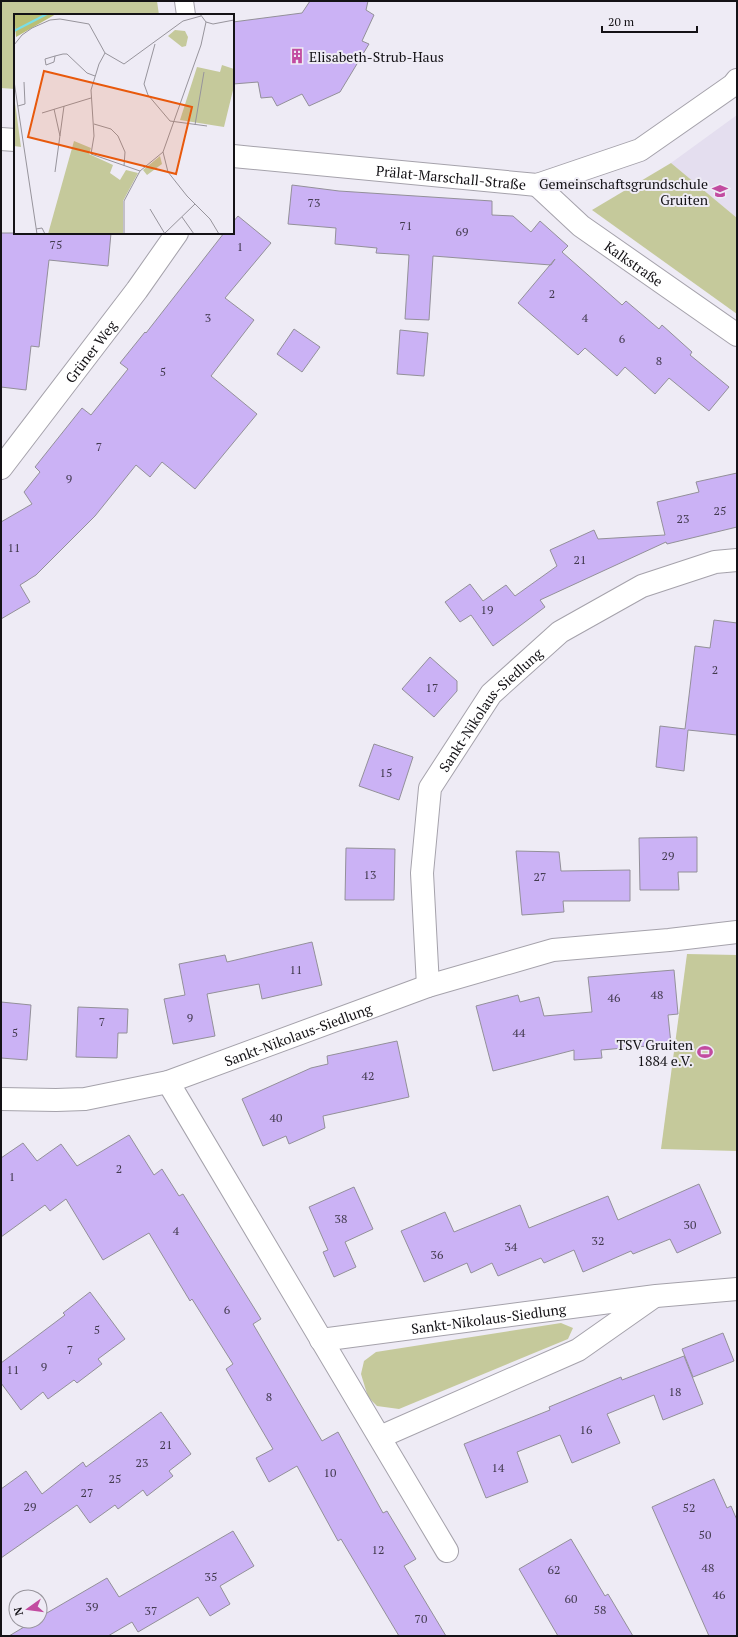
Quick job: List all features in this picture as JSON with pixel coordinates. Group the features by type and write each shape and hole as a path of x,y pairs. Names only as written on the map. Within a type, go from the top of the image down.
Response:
{"street":[{"name":"Prälat-Marschall-Straße","path":"234,156 537,184 640,150 733,85 737,80"},
{"path":"1,139 14,140"},
{"name":"Kalkstraße","path":"537,184 581,226 737,335"},
{"name":"Grüner Weg","path":"1,468 137,290 176,234"},
{"name":"Sankt-Nikolaus-Siedlung","path":"428,986 422,873 430,788 491,694 560,632 642,586 715,562 737,560"},
{"name":"Sankt-Nikolaus-Siedlung","path":"1,1099 85,1099 168,1082 428,986 553,950 669,940 737,932"},
{"path":"168,1082 380,1437 446,1551"},
{"name":"Sankt-Nikolaus-Siedlung","path":"321,1340 656,1296 737,1289"},
{"name":"Sankt-Nikolaus-Siedlung","path":"380,1437 578,1350 656,1296"}],"lane":[{"path":"184,1 186,14"}],"shaded area":[{"name":"Gemeinschaftsgrundschule Gruiten","path":"737,115 737,218 671,163"}],"green space":[{"path":"1,1 157,1 159,14 14,14 14,89 1,88"},
{"path":"671,163 737,218 737,314 592,210"},
{"name":"TSV Gruiten 1884 e.V.","path":"687,954 737,955 737,1151 661,1149"},
{"path":"561,1323 573,1328 568,1339 399,1409 377,1406 368,1397 361,1374 364,1361 376,1352"}],"building":[{"name":"Elisabeth-Strub-Haus","path":"310,1 368,1 366,10 374,15 362,41 369,44 340,92 309,106 302,94 277,106 272,97 261,98 258,82 234,84 234,22 302,13"},
{"path":"292,185 339,191 492,201 492,215 513,216 531,232 540,221 568,246 562,252 622,305 626,301 659,329 662,325 692,352 690,355 729,387 709,411 669,378 655,394 625,367 617,376 585,348 578,355 518,303 550,265 433,256 429,320 405,319 409,255 376,253 377,248 335,244 336,228 288,224"},
{"path":"238,216 271,243 225,298 254,320 211,376 257,414 195,489 162,462 150,477 136,465 95,516 36,575 20,585 30,602 1,619 1,522 32,504 24,492 40,472 35,467 82,408 91,415 128,369 120,363 145,332 146,333 223,234 234,234 234,221"},
{"path":"1,233 111,234 108,266 49,260 39,347 31,346 26,390 1,387"},
{"path":"294,329 320,347 302,372 277,354"},
{"path":"400,330 428,333 424,376 397,374"},
{"path":"737,473 737,527 667,544 666,542 540,600 545,607 493,646 471,615 460,622 445,602 470,584 483,601 506,585 515,596 557,566 550,550 594,530 598,539 665,535 657,502 699,492 696,482"},
{"path":"714,620 737,623 737,735 688,730 684,771 656,767 660,726 685,729 695,646 710,648"},
{"path":"430,657 457,681 457,691 434,717 402,689"},
{"path":"374,744 413,757 399,800 359,786"},
{"path":"697,837 697,872 678,872 679,890 640,890 639,838"},
{"path":"346,848 395,849 394,900 345,900"},
{"path":"516,851 559,852 561,871 630,870 630,901 563,901 564,912 522,915"},
{"path":"312,942 322,985 262,999 259,984 207,994 215,1036 173,1044 164,999 185,995 179,964 225,955 227,962"},
{"path":"674,970 678,1014 668,1015 671,1044 601,1050 602,1058 574,1060 574,1050 493,1071 476,1006 518,995 520,1002 539,997 544,1016 592,1012 588,977"},
{"path":"1,1002 31,1005 27,1060 1,1058"},
{"path":"78,1007 128,1009 127,1033 118,1033 117,1058 76,1057"},
{"path":"397,1041 409,1097 323,1116 325,1128 289,1144 286,1136 263,1146 242,1099 311,1068 328,1064 327,1056"},
{"path":"129,1135 154,1175 162,1169 179,1196 183,1194 261,1319 253,1324 322,1441 338,1432 383,1513 387,1511 416,1559 404,1566 446,1636 399,1636 341,1539 338,1541 297,1466 269,1482 256,1458 273,1449 226,1369 233,1364 192,1299 190,1301 149,1233 103,1260 66,1199 50,1211 45,1205 1,1237 1,1158 23,1143 37,1161 61,1144 77,1166"},
{"path":"699,1184 721,1233 677,1253 670,1239 633,1254 631,1251 583,1272 574,1250 544,1263 541,1258 498,1276 492,1263 471,1273 467,1263 424,1282 401,1231 445,1212 454,1232 520,1205 529,1228 608,1196 618,1220"},
{"path":"354,1187 373,1229 345,1242 356,1267 334,1277 323,1252 328,1250 309,1207"},
{"path":"90,1292 125,1339 98,1359 102,1364 77,1383 74,1380 48,1399 43,1392 21,1410 1,1383 1,1363 65,1315 63,1313"},
{"path":"723,1333 734,1361 693,1377 682,1349"},
{"path":"684,1356 703,1404 663,1420 654,1395 607,1414 620,1443 572,1463 560,1435 517,1452 528,1482 486,1498 464,1444 550,1410 549,1407 621,1377 622,1380"},
{"path":"161,1412 191,1454 169,1471 173,1476 147,1496 143,1490 118,1509 115,1505 90,1523 77,1505 1,1558 1,1489 26,1471 42,1494 83,1462 86,1467"},
{"path":"714,1479 727,1508 731,1506 737,1520 737,1636 709,1636 652,1507"},
{"path":"233,1531 254,1566 220,1586 230,1604 210,1616 198,1597 138,1632 132,1622 108,1636 9,1636 21,1629 48,1629 48,1612 107,1578 119,1597"},
{"path":"571,1539 605,1596 608,1594 633,1636 558,1636 519,1569"}],"place":[{"name":"Elisabeth-Strub-Haus","path":"297,56"},
{"name":"Gemeinschaftsgrundschule Gruiten","path":"720,191"},
{"name":"TSV Gruiten 1884 e.V.","path":"705,1052"}]}
